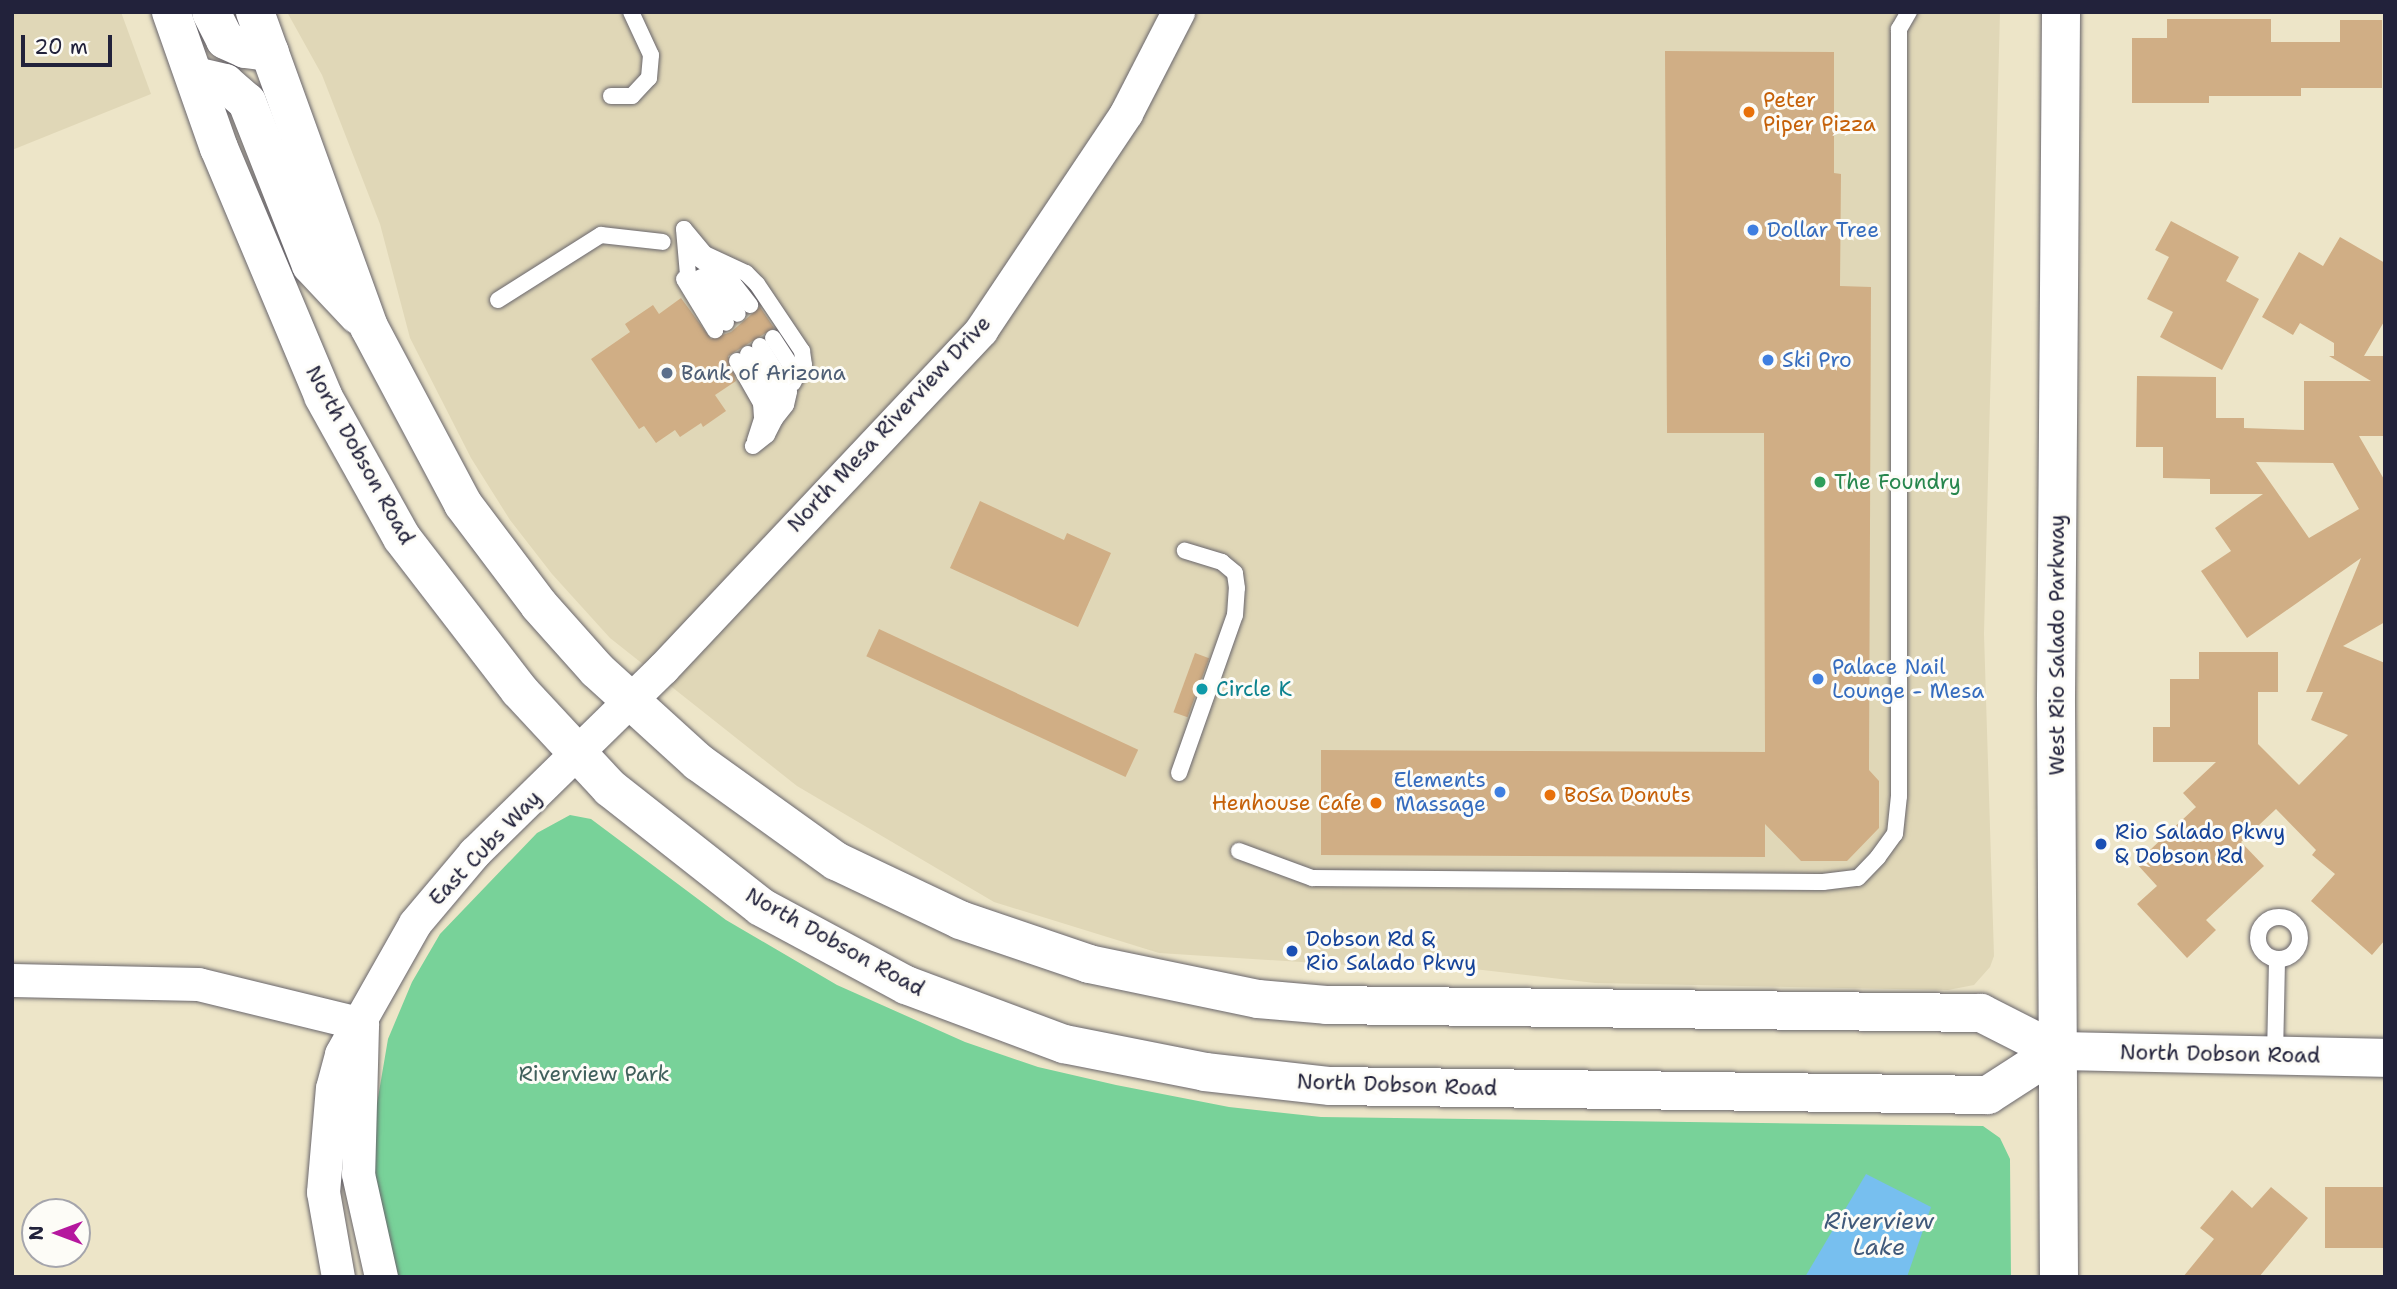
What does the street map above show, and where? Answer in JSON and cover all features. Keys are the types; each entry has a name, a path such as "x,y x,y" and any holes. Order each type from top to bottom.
{"main road":[{"name":"North Dobson Road","path":"171,12 219,148 323,396 402,538 519,690 578,753 648,821 761,907 906,985 1077,1047 1205,1072 1330,1086 1988,1095 2056,1051"},
{"path":"211,12 225,40 245,49 270,52"},
{"name":"North Dobson Road","path":"255,12 369,327 463,504 539,605 629,701 698,762 836,860 960,920 1101,967 1210,992 1326,1005 1981,1013 2056,1051 2385,1058"},
{"name":"West Rio Salado Parkway","path":"2059,1277 2056,1051 2061,12"},
{"path":"195,76 225,83 247,102 311,265 369,327"}],"street":[{"name":"North Mesa Riverview Drive","path":"578,753 981,330 1126,113 1178,12"},
{"name":"East Cubs Way","path":"338,1277 323,1192 326,1123 341,1054 362,1024 415,923 443,887 578,753"},
{"path":"12,980 198,984 362,1024"},
{"name":"East Cubs Way","path":"362,1024 358,1174 381,1277"}],"lane":[{"path":"611,96 632,96 649,78 651,55 631,12"},
{"path":"1239,851 1312,878 1823,882 1858,878 1878,857 1895,834 1899,796 1899,29 1909,12"},
{"path":"684,229 699,259 733,283 732,318 692,281 684,262 684,229"},
{"path":"684,229 705,254 746,272 802,351 804,365 789,392 786,405 775,419 768,435 753,446 762,419 754,350"},
{"path":"498,300 601,234 663,242"},
{"path":"754,350 797,375"},
{"path":"754,350 789,392"},
{"path":"754,350 775,398 775,419"},
{"path":"1179,773 1235,615 1237,588 1235,573 1222,562 1185,551"},
{"path":"2275,1056 2277,959"}],"shaded area":[{"path":"12,12 121,12 151,94 12,150"},
{"path":"287,12 2000,12 1984,634 1994,956 1990,967 1974,985 1948,990 1595,983 1439,965 1348,965 1159,953 994,902 797,786 610,638 552,574 510,520 471,458 410,338 380,224 322,75"}],"green space":[{"name":"Riverview Park","path":"570,815 591,819 726,920 837,985 965,1042 1038,1067 1116,1085 1229,1107 1321,1117 1983,1126 2000,1138 2010,1159 2011,1277 398,1277 373,1172 373,1127 388,1039 412,982 440,934 537,833"}],"water":[{"name":"Riverview Lake","path":"1866,1174 1931,1207 1907,1277 1805,1277"}],"building":[{"path":"2167,19 2271,19 2271,42 2340,42 2340,20 2382,20 2382,88 2301,88 2301,96 2209,96 2209,103 2132,103 2132,38 2167,38"},
{"path":"1665,51 1834,52 1834,173 1841,174 1840,286 1871,287 1869,770 1879,781 1879,828 1847,861 1801,861 1765,824 1765,857 1321,855 1321,750 1765,752 1764,433 1667,433"},
{"path":"2171,221 2239,257 2226,281 2259,299 2222,370 2160,337 2173,312 2147,299 2169,257 2155,250"},
{"path":"2340,237 2385,263 2385,320 2364,356 2385,356 2385,436 2359,436 2385,481 2385,622 2343,646 2385,663 2385,940 2372,955 2311,901 2335,874 2312,855 2316,850 2276,809 2241,842 2264,866 2206,920 2216,930 2187,958 2137,904 2157,886 2136,863 2196,807 2183,793 2216,762 2153,762 2153,727 2170,727 2170,679 2199,679 2199,652 2278,652 2278,692 2258,692 2258,744 2299,785 2348,735 2311,720 2323,692 2306,692 2361,558 2247,638 2201,571 2231,551 2215,528 2263,494 2210,494 2210,479 2163,478 2163,447 2136,447 2137,376 2216,377 2216,418 2244,418 2244,428 2304,430 2304,381 2371,381 2329,356 2334,356 2334,343 2300,323 2293,335 2262,317 2299,252 2323,266","holes":["2256,462 2333,463 2359,509 2309,538"]},
{"name":"Bank of Arizona","path":"681,298 711,339 731,332 760,307 774,328 728,356 736,381 715,395 726,411 703,427 701,423 680,437 675,430 656,443 644,426 639,429 591,359 630,332 625,324 653,305 659,314"},
{"path":"980,501 1064,540 1067,533 1111,553 1078,627 950,568"},
{"path":"879,629 1138,750 1126,777 866,656"},
{"path":"1195,653 1209,658 1188,717 1173,712"},
{"path":"2271,1187 2308,1218 2259,1277 2183,1277 2214,1239 2200,1228 2232,1190 2252,1208"},
{"path":"2325,1187 2383,1187 2383,1248 2325,1248"}],"place":[{"name":"Peter Piper Pizza","path":"1749,112"},
{"name":"Dollar Tree","path":"1753,230"},
{"name":"Ski Pro","path":"1768,360"},
{"name":"Bank of Arizona","path":"667,373"},
{"name":"The Foundry","path":"1820,482"},
{"name":"Palace Nail Lounge - Mesa","path":"1818,679"},
{"name":"Circle K","path":"1202,689"},
{"name":"Elements Massage","path":"1500,792"},
{"name":"BoSa Donuts","path":"1550,795"},
{"name":"Henhouse Cafe","path":"1376,803"},
{"name":"Rio Salado Pkwy & Dobson Rd","path":"2101,844"},
{"name":"Dobson Rd & Rio Salado Pkwy","path":"1292,951"}]}
